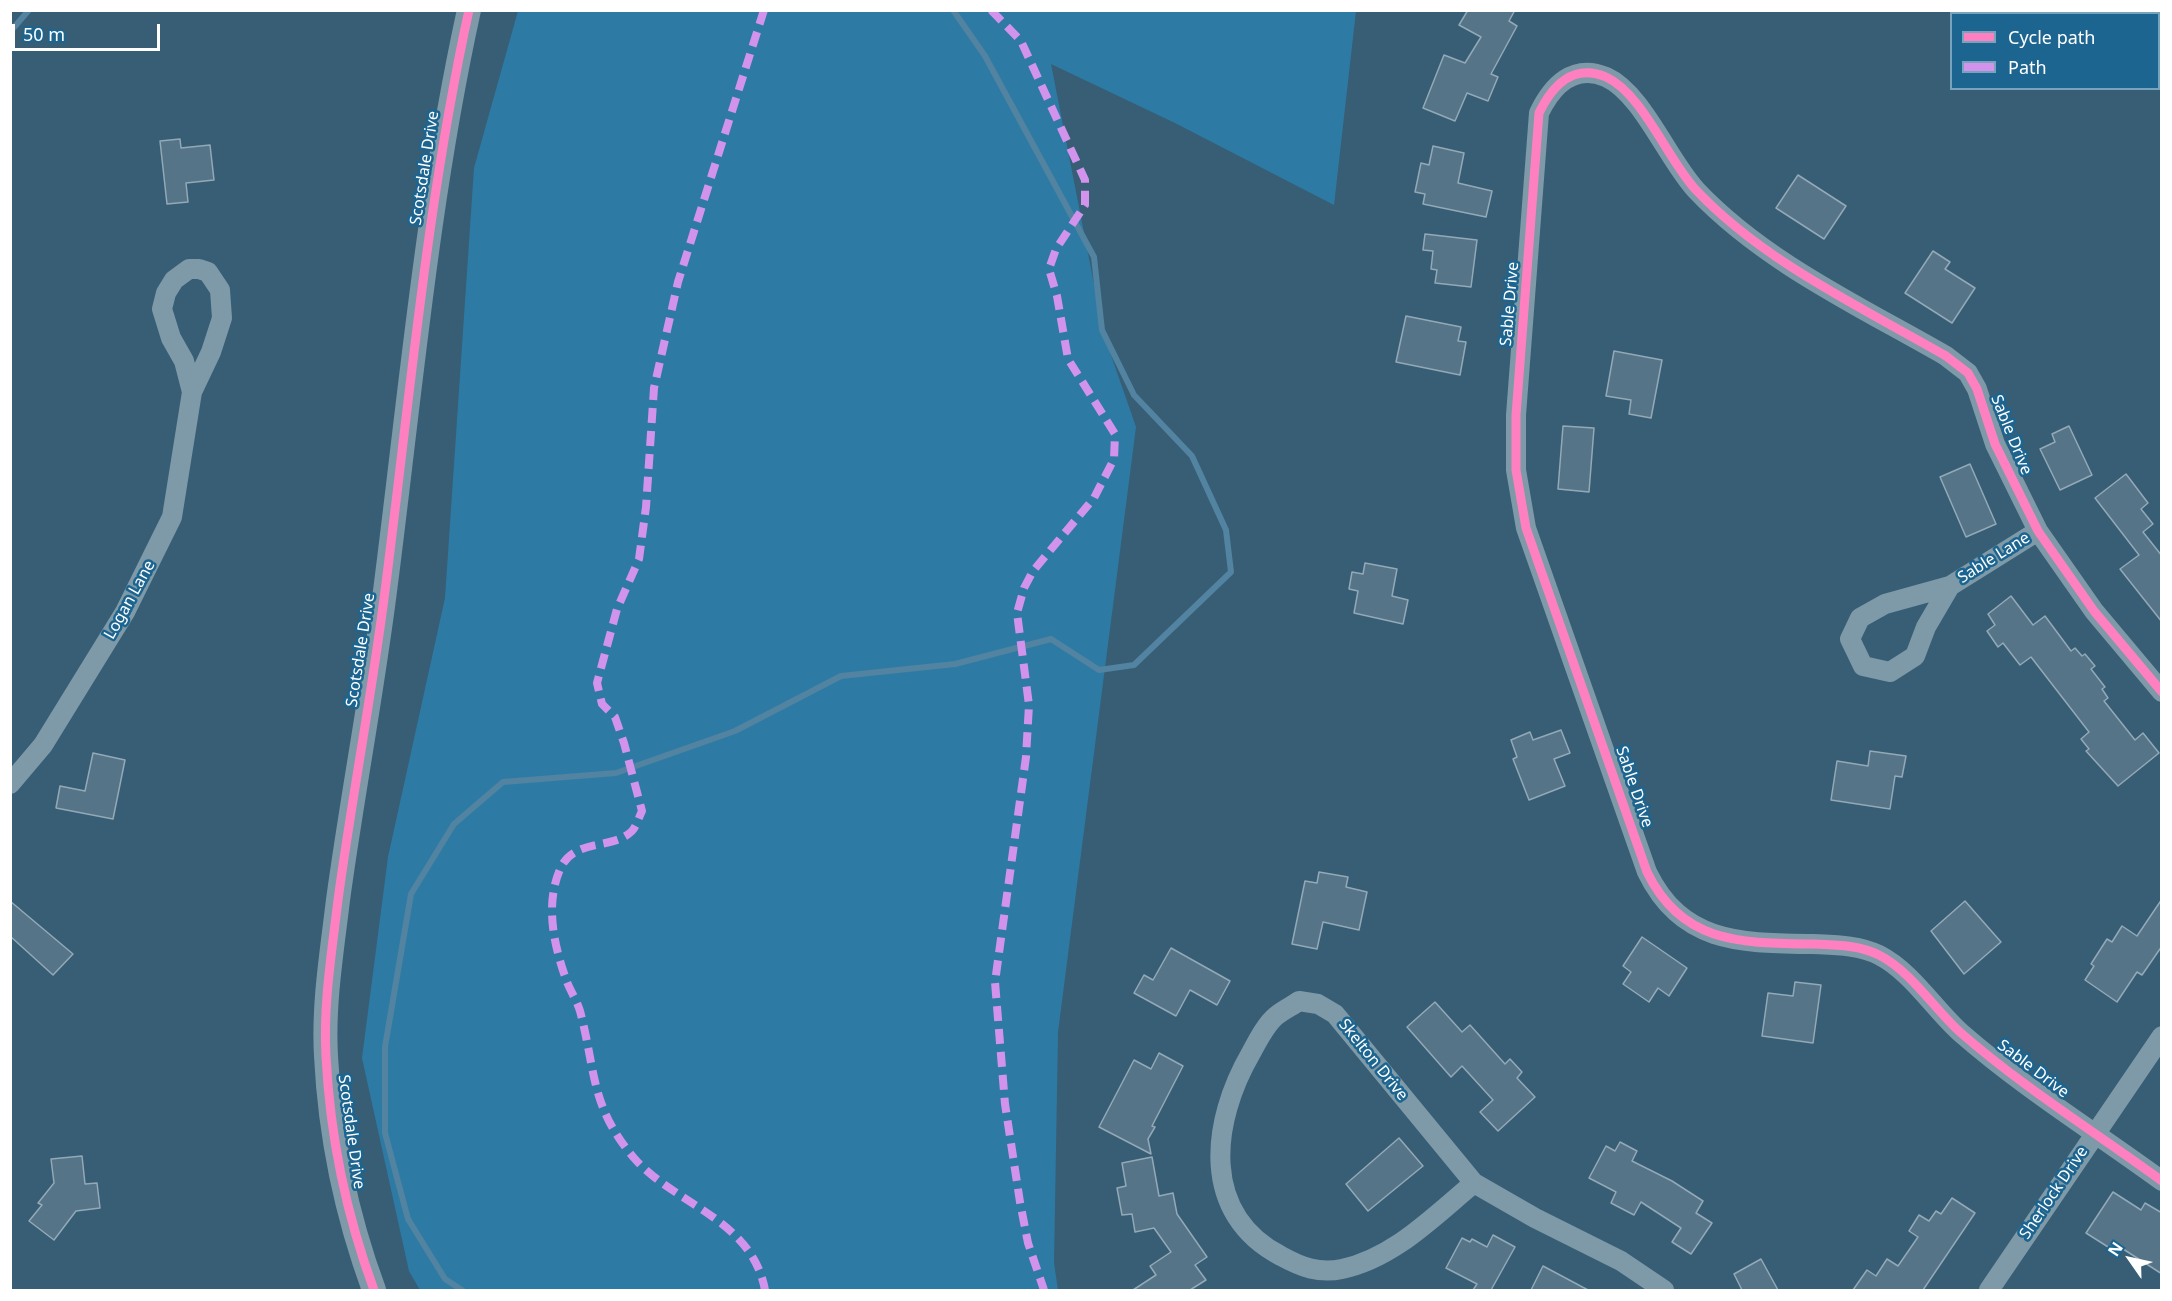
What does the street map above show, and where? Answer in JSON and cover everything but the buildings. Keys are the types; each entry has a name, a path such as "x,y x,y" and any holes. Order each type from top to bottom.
{"street":[{"name":"Scotsdale Drive","path":"374,1290 347,1209 337,1165 326,1053 326,1009 344,860 382,610 436,192 469,10"},
{"name":"Sable Drive","path":"2162,692 2094,611 2038,531 1995,444 1977,389 1968,373 1946,356 1773,254 1734,225 1695,189 1635,99 1622,86 1593,73 1576,75 1559,81 1547,96 1539,113 1518,382 1516,470 1526,528 1647,872 1657,892 1688,923 1729,939 1839,945 1879,955 1896,966 1962,1033 2015,1078 2162,1181"},
{"name":"Logan Lane","path":"10,784 44,745 125,612 157,551 174,506 192,392 211,352 222,318 220,290 208,272 199,269 189,269 174,280 166,293 162,309 171,338 184,362 192,392"},
{"name":"Sable Lane","path":"1950,586 1926,627 1915,656 1890,672 1863,666 1850,639 1860,618 1885,604 1950,586 2038,531"},
{"name":"Skelton Drive","path":"1474,1183 1404,1240 1365,1262 1340,1270 1312,1270 1265,1248 1247,1230 1231,1207 1222,1182 1218,1154 1223,1125 1241,1070 1275,1017 1299,1001 1318,1004 1335,1014 1474,1183 1535,1218 1621,1261 1664,1290"},
{"name":"Sherlock Drive","path":"1989,1290 2162,1036"}],"shaded area":[{"path":"518,11 1356,11 1334,205 1175,123 1051,64 1104,335 1136,427 1058,1032 1054,1263 1058,1290 420,1290 409,1271 362,1058 388,857 445,598 474,168"}],"waterway":[{"path":"10,32 29,10"},
{"path":"462,1290 445,1279 408,1219 385,1133 385,1047 411,894 454,824 503,782 616,773 735,731 841,676 955,664 1051,639 1099,670 1134,665 1231,572 1226,530 1192,456 1134,395 1102,330 1094,257 985,56 953,10"}],"marked path":[{"path":"764,10 678,282 654,388 646,507 639,559 617,609 597,683 602,704 615,717 642,811 632,831 624,837 585,848 568,858 561,867 556,881 552,910 558,954 580,1011 596,1088 609,1122 634,1158 651,1174 729,1229 745,1246 757,1266 765,1290"},
{"path":"991,10 1021,41 1085,180 1085,205 1056,249 1049,269 1057,296 1068,359 1115,434 1114,459 1094,498 1033,571 1024,588 1017,613 1029,705 1026,757 995,982 1005,1104 1020,1202 1028,1243 1044,1290"}],"cycle path":[{"path":"374,1290 355,1233 341,1175 331,1116 325,1036 327,997 344,861 380,630 431,227 454,82 469,10"},
{"path":"2162,692 2094,611 2038,531 1995,444 1977,389 1968,373 1946,356 1815,282 1723,216 1696,190 1643,112 1619,85 1606,77 1594,73 1583,73 1574,75 1557,86 1539,113 1516,415 1516,470 1526,528 1647,872 1661,896 1678,913 1696,926 1716,935 1738,940 1847,946 1863,949 1891,962 1961,1033 1985,1053 2162,1181"}]}
